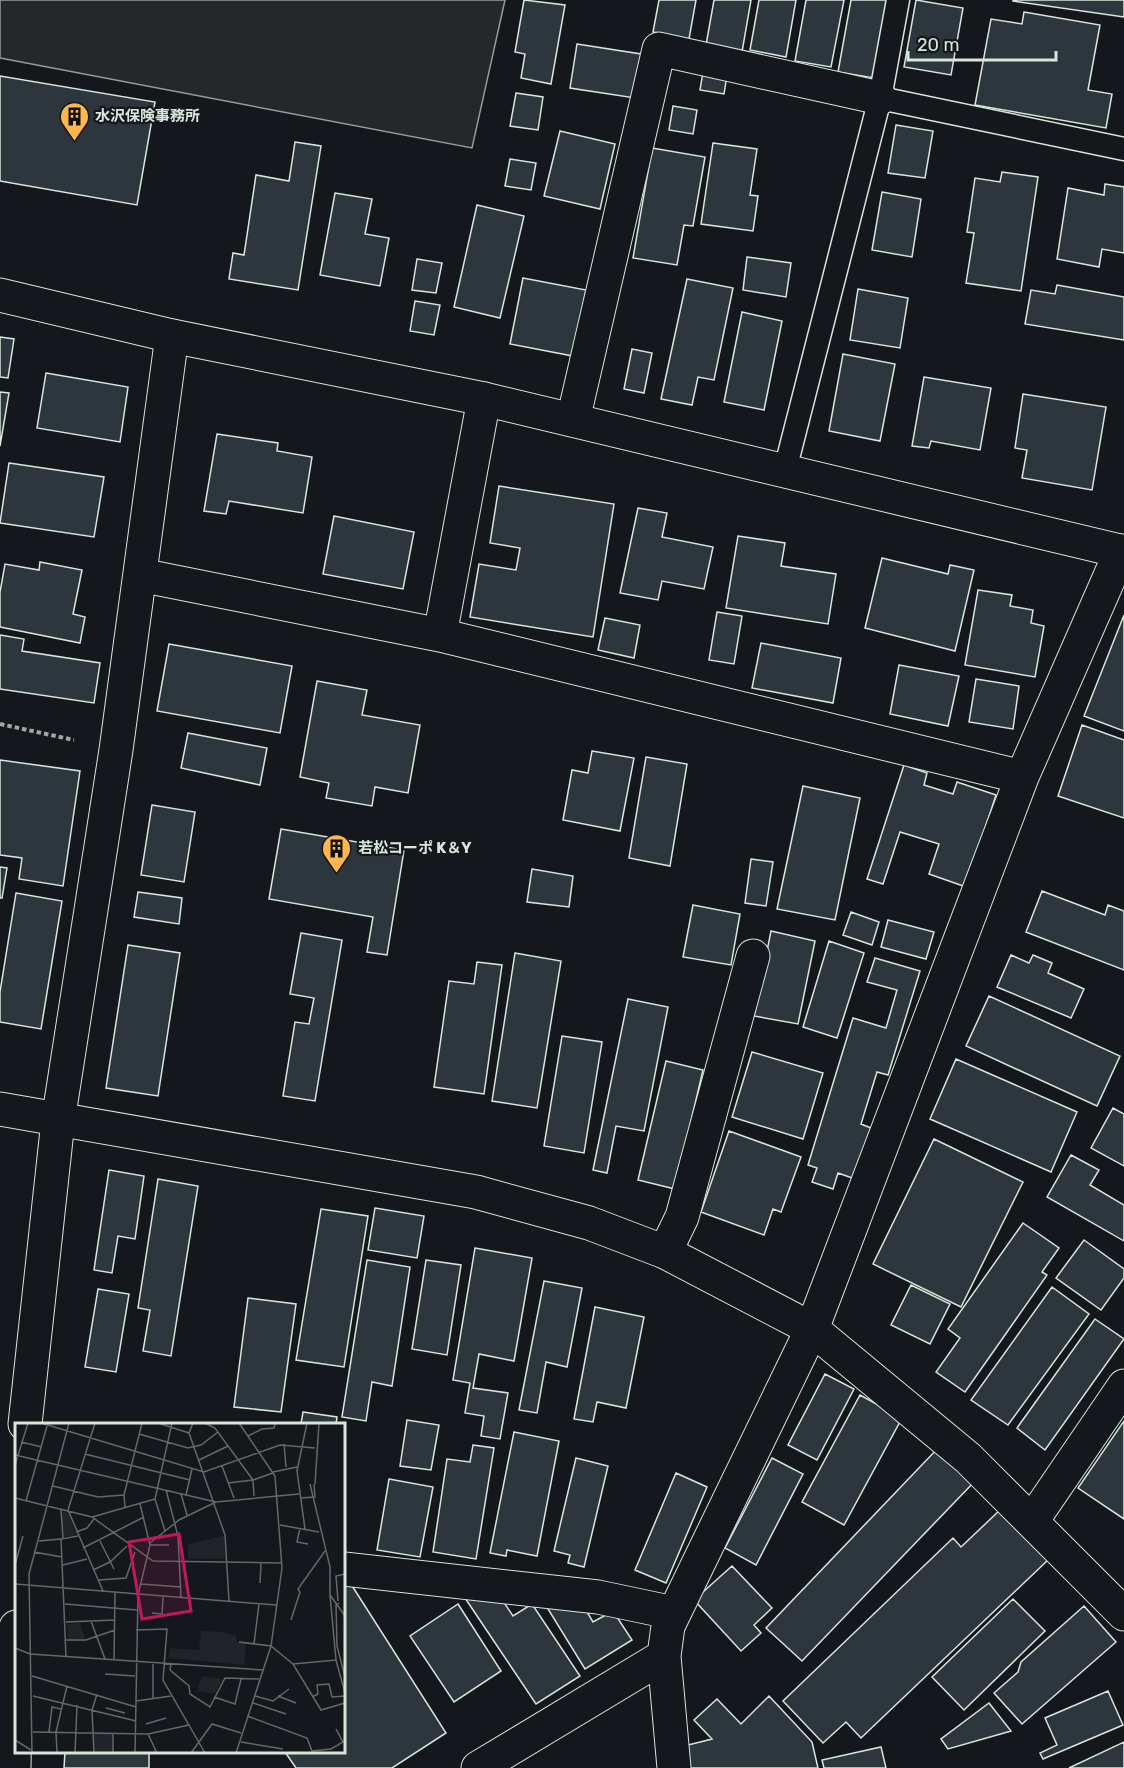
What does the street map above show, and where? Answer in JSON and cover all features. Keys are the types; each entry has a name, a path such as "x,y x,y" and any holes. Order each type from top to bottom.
{"street":[{"path":"573,420 659,49 880,98"},
{"path":"0,295 172,336 484,399 1123,546 1022,777 812,1329 668,1626 664,1656 674,1768"},
{"path":"26,1423 58,1121 116,750 172,336"},
{"path":"441,635 484,399"},
{"path":"140,575 441,635 1022,777"},
{"path":"665,1252 682,1217 753,956"},
{"path":"0,1109 58,1121 476,1192 588,1224 665,1252 812,1329 968,1458 1124,1614"},
{"path":"1032,1521 1124,1386"},
{"path":"345,1569 598,1597 674,1613"},
{"path":"478,1768 664,1656"},
{"path":"14,1768 15,1698"}],"lane":[{"path":"785,470 880,98 898,0"},
{"path":"880,98 1124,148"}],"path":[{"path":"0,724 116,750"}],"shaded area":[{"path":"0,0 505,0 472,148 0,58"}],"building":[{"path":"524,0 565,5 551,84 521,78 525,54 515,52"},
{"path":"659,0 696,0 689,39 653,32"},
{"path":"714,0 751,0 742,52 706,45"},
{"path":"759,0 796,0 786,57 750,50"},
{"path":"806,0 844,0 831,67 795,61"},
{"path":"851,0 888,0 874,78 838,72"},
{"path":"916,0 963,8 951,75 904,67"},
{"path":"1013,0 1124,0 1124,17 1013,1"},
{"path":"1024,12 1100,25 1088,90 1112,94 1106,128 975,105 991,19 1022,24"},
{"path":"577,44 641,54 635,98 570,88"},
{"path":"704,66 728,69 724,94 700,90"},
{"name":"水沢保険事務所","path":"0,76 155,102 137,205 0,181"},
{"path":"516,93 543,97 538,130 510,126"},
{"path":"673,106 697,110 693,134 669,130"},
{"path":"896,125 933,131 925,178 888,173"},
{"path":"560,131 615,144 600,209 544,196"},
{"path":"295,142 321,146 298,290 229,279 233,253 244,255 256,175 289,181"},
{"path":"713,143 757,149 750,195 758,196 753,231 701,224"},
{"path":"652,148 705,157 693,226 684,225 677,265 633,258"},
{"path":"510,159 536,163 531,190 505,186"},
{"path":"1002,172 1038,177 1021,291 966,283 974,233 967,232 975,178 1000,182"},
{"path":"1105,184 1124,187 1124,253 1102,249 1099,267 1057,259 1068,188 1104,195"},
{"path":"882,192 921,199 912,257 872,250"},
{"path":"335,193 372,199 365,234 389,238 380,286 320,275"},
{"path":"477,205 524,216 500,318 454,307"},
{"path":"747,257 791,263 786,297 743,290"},
{"path":"417,259 442,263 436,293 412,290"},
{"path":"523,278 586,290 573,356 510,344"},
{"path":"687,279 733,288 714,380 698,377 692,405 661,399"},
{"path":"1057,285 1124,297 1124,340 1025,324 1031,290 1055,294"},
{"path":"858,289 908,298 900,348 850,340"},
{"path":"415,301 440,305 434,335 410,331"},
{"path":"742,312 782,321 764,410 724,402"},
{"path":"0,337 14,339 8,378 0,377"},
{"path":"632,349 652,353 644,393 624,389"},
{"path":"843,354 895,364 880,441 829,431"},
{"path":"46,373 128,387 120,442 37,428"},
{"path":"924,377 991,388 980,450 931,441 929,448 912,446"},
{"path":"0,392 9,393 0,446"},
{"path":"1023,394 1106,407 1092,490 1022,478 1027,450 1015,448"},
{"path":"217,434 278,443 277,451 312,457 303,513 229,501 226,514 204,511"},
{"path":"9,463 104,477 94,537 0,523"},
{"path":"499,486 614,504 593,637 470,617 479,564 516,570 520,548 490,543"},
{"path":"638,508 667,513 662,537 713,547 704,589 662,581 658,600 620,593"},
{"path":"334,516 414,532 403,589 323,574"},
{"path":"738,536 785,543 781,566 836,574 828,624 726,608"},
{"path":"882,558 948,574 950,565 974,570 955,651 865,628"},
{"path":"40,562 82,570 73,614 85,617 80,643 0,627 0,592 5,564 39,570"},
{"path":"978,590 1012,595 1010,606 1033,610 1031,623 1044,626 1035,677 965,665"},
{"path":"717,612 742,616 734,664 709,660"},
{"path":"1124,615 1124,731 1084,716"},
{"path":"605,618 640,625 634,658 598,650"},
{"path":"0,635 24,639 22,651 100,663 94,703 0,689"},
{"path":"761,643 841,658 833,703 752,688"},
{"path":"169,644 292,666 280,733 157,711"},
{"path":"899,665 959,676 948,726 890,714"},
{"path":"976,679 1019,686 1013,729 969,722"},
{"path":"317,681 367,690 362,715 420,725 408,793 375,787 372,806 326,798 329,783 300,777"},
{"path":"1082,725 1124,740 1124,818 1058,796"},
{"path":"188,733 267,748 260,785 181,768"},
{"path":"592,751 634,758 620,831 563,820 572,770 588,773"},
{"path":"646,757 687,764 670,866 629,858"},
{"path":"0,760 80,771 63,886 19,879 22,858 0,855"},
{"path":"904,765 927,773 924,785 953,794 957,782 996,795 966,887 929,874 939,844 900,832 883,884 867,879"},
{"path":"803,786 860,798 835,920 777,909"},
{"path":"152,805 195,812 184,882 141,875"},
{"name":"若松コーポ K＆Y","path":"281,829 404,850 387,955 367,952 373,917 269,899"},
{"path":"751,859 773,862 766,906 745,903"},
{"path":"0,867 7,868 2,898 0,898"},
{"path":"532,869 573,876 569,907 527,902"},
{"path":"1042,891 1105,915 1108,905 1124,911 1124,970 1026,932"},
{"path":"138,892 182,898 179,924 134,917"},
{"path":"16,893 62,901 41,1029 0,1022 0,992"},
{"path":"693,905 740,914 731,965 683,957"},
{"path":"851,912 879,922 872,945 843,935"},
{"path":"888,920 934,932 926,959 881,947"},
{"path":"771,931 815,941 798,1024 754,1016"},
{"path":"301,933 342,940 315,1101 283,1096 295,1022 309,1024 314,998 290,994"},
{"path":"829,941 864,953 837,1038 803,1027"},
{"path":"128,945 180,953 158,1096 106,1088"},
{"path":"515,953 561,961 537,1108 492,1101"},
{"path":"1011,955 1029,963 1033,955 1052,963 1048,973 1084,989 1071,1018 997,987"},
{"path":"875,958 920,971 888,1075 877,1072 861,1124 871,1128 855,1179 838,1173 833,1189 812,1182 817,1168 808,1165 853,1018 886,1028 897,990 867,982"},
{"path":"477,962 502,965 484,1094 434,1087 449,981 474,984"},
{"path":"989,996 1120,1056 1097,1106 966,1046"},
{"path":"628,999 668,1007 644,1131 616,1126 607,1173 593,1170"},
{"path":"562,1036 602,1042 584,1153 544,1146"},
{"path":"752,1052 823,1073 803,1139 732,1117"},
{"path":"956,1059 1077,1112 1051,1172 930,1119"},
{"path":"666,1061 703,1070 675,1189 638,1180"},
{"path":"1113,1108 1124,1114 1124,1166 1091,1148"},
{"path":"729,1131 801,1157 781,1212 773,1209 764,1235 701,1212"},
{"path":"934,1139 1023,1182 961,1307 873,1264"},
{"path":"1071,1155 1099,1170 1090,1185 1124,1205 1124,1241 1047,1197"},
{"path":"109,1170 144,1176 135,1239 118,1236 112,1273 94,1270"},
{"path":"158,1179 198,1186 171,1356 143,1351 150,1310 138,1308"},
{"path":"375,1208 424,1216 417,1258 368,1250"},
{"path":"321,1209 368,1216 344,1367 296,1360"},
{"path":"1023,1223 1059,1248 1042,1272 1047,1275 965,1392 936,1372 960,1338 948,1329"},
{"path":"1084,1240 1124,1269 1124,1278 1101,1310 1056,1278"},
{"path":"475,1248 532,1258 514,1361 479,1354 473,1388 508,1393 500,1439 481,1436 484,1416 465,1413 470,1383 453,1380"},
{"path":"367,1260 410,1267 392,1386 372,1382 366,1421 342,1417"},
{"path":"426,1260 461,1265 447,1355 412,1349"},
{"path":"544,1281 582,1288 567,1367 546,1362 537,1413 519,1410"},
{"path":"911,1285 950,1304 930,1344 891,1325"},
{"path":"1052,1287 1089,1314 1008,1425 971,1400"},
{"path":"98,1289 129,1294 116,1372 85,1367"},
{"path":"248,1298 296,1304 281,1412 234,1407"},
{"path":"595,1307 644,1317 626,1408 597,1402 593,1422 574,1419"},
{"path":"1095,1319 1124,1339 1045,1450 1017,1428"},
{"path":"825,1374 854,1389 817,1460 788,1445"},
{"path":"860,1395 902,1418 844,1525 802,1502"},
{"path":"303,1412 337,1417 336,1423 301,1423"},
{"path":"407,1420 439,1425 431,1470 400,1466"},
{"path":"1124,1421 1124,1519 1078,1488"},
{"path":"514,1432 559,1441 537,1556 507,1550 506,1556 490,1553"},
{"path":"473,1445 494,1448 476,1559 433,1552 447,1459 470,1462"},
{"path":"939,1447 975,1481 802,1661 766,1628"},
{"path":"576,1458 608,1466 584,1567 568,1563 570,1555 554,1551"},
{"path":"772,1458 803,1474 756,1565 725,1548"},
{"path":"676,1473 707,1487 666,1583 635,1570"},
{"path":"389,1479 433,1487 420,1557 377,1550"},
{"path":"1001,1509 1049,1559 861,1738 846,1722 823,1743 783,1701 953,1538 961,1547"},
{"path":"732,1566 772,1608 754,1625 761,1633 741,1651 694,1600"},
{"path":"349,1581 446,1733 392,1768 296,1768 286,1753 345,1753 345,1584"},
{"path":"459,1589 497,1592 513,1616 532,1604 580,1676 536,1704"},
{"path":"566,1598 580,1600 593,1622 613,1611 632,1640 585,1669 548,1609"},
{"path":"1013,1599 1045,1631 964,1710 932,1677"},
{"path":"458,1604 501,1671 454,1702 410,1636"},
{"path":"1084,1606 1116,1642 1022,1724 994,1693 1018,1672 1021,1662"},
{"path":"1108,1691 1123,1725 1043,1759 1040,1753 1057,1745 1045,1718"},
{"path":"769,1696 812,1742 818,1768 685,1768 680,1747 712,1739 694,1720 717,1699 741,1724"},
{"path":"989,1703 1011,1731 948,1749 941,1739"},
{"path":"1124,1742 1124,1768 1069,1768"},
{"path":"881,1747 886,1768 824,1768 822,1760"},
{"path":"65,1753 149,1753 149,1768 64,1768"}],"place":[{"name":"水沢保険事務所","path":"74,142"},
{"name":"若松コーポ K＆Y","path":"337,874"}]}
